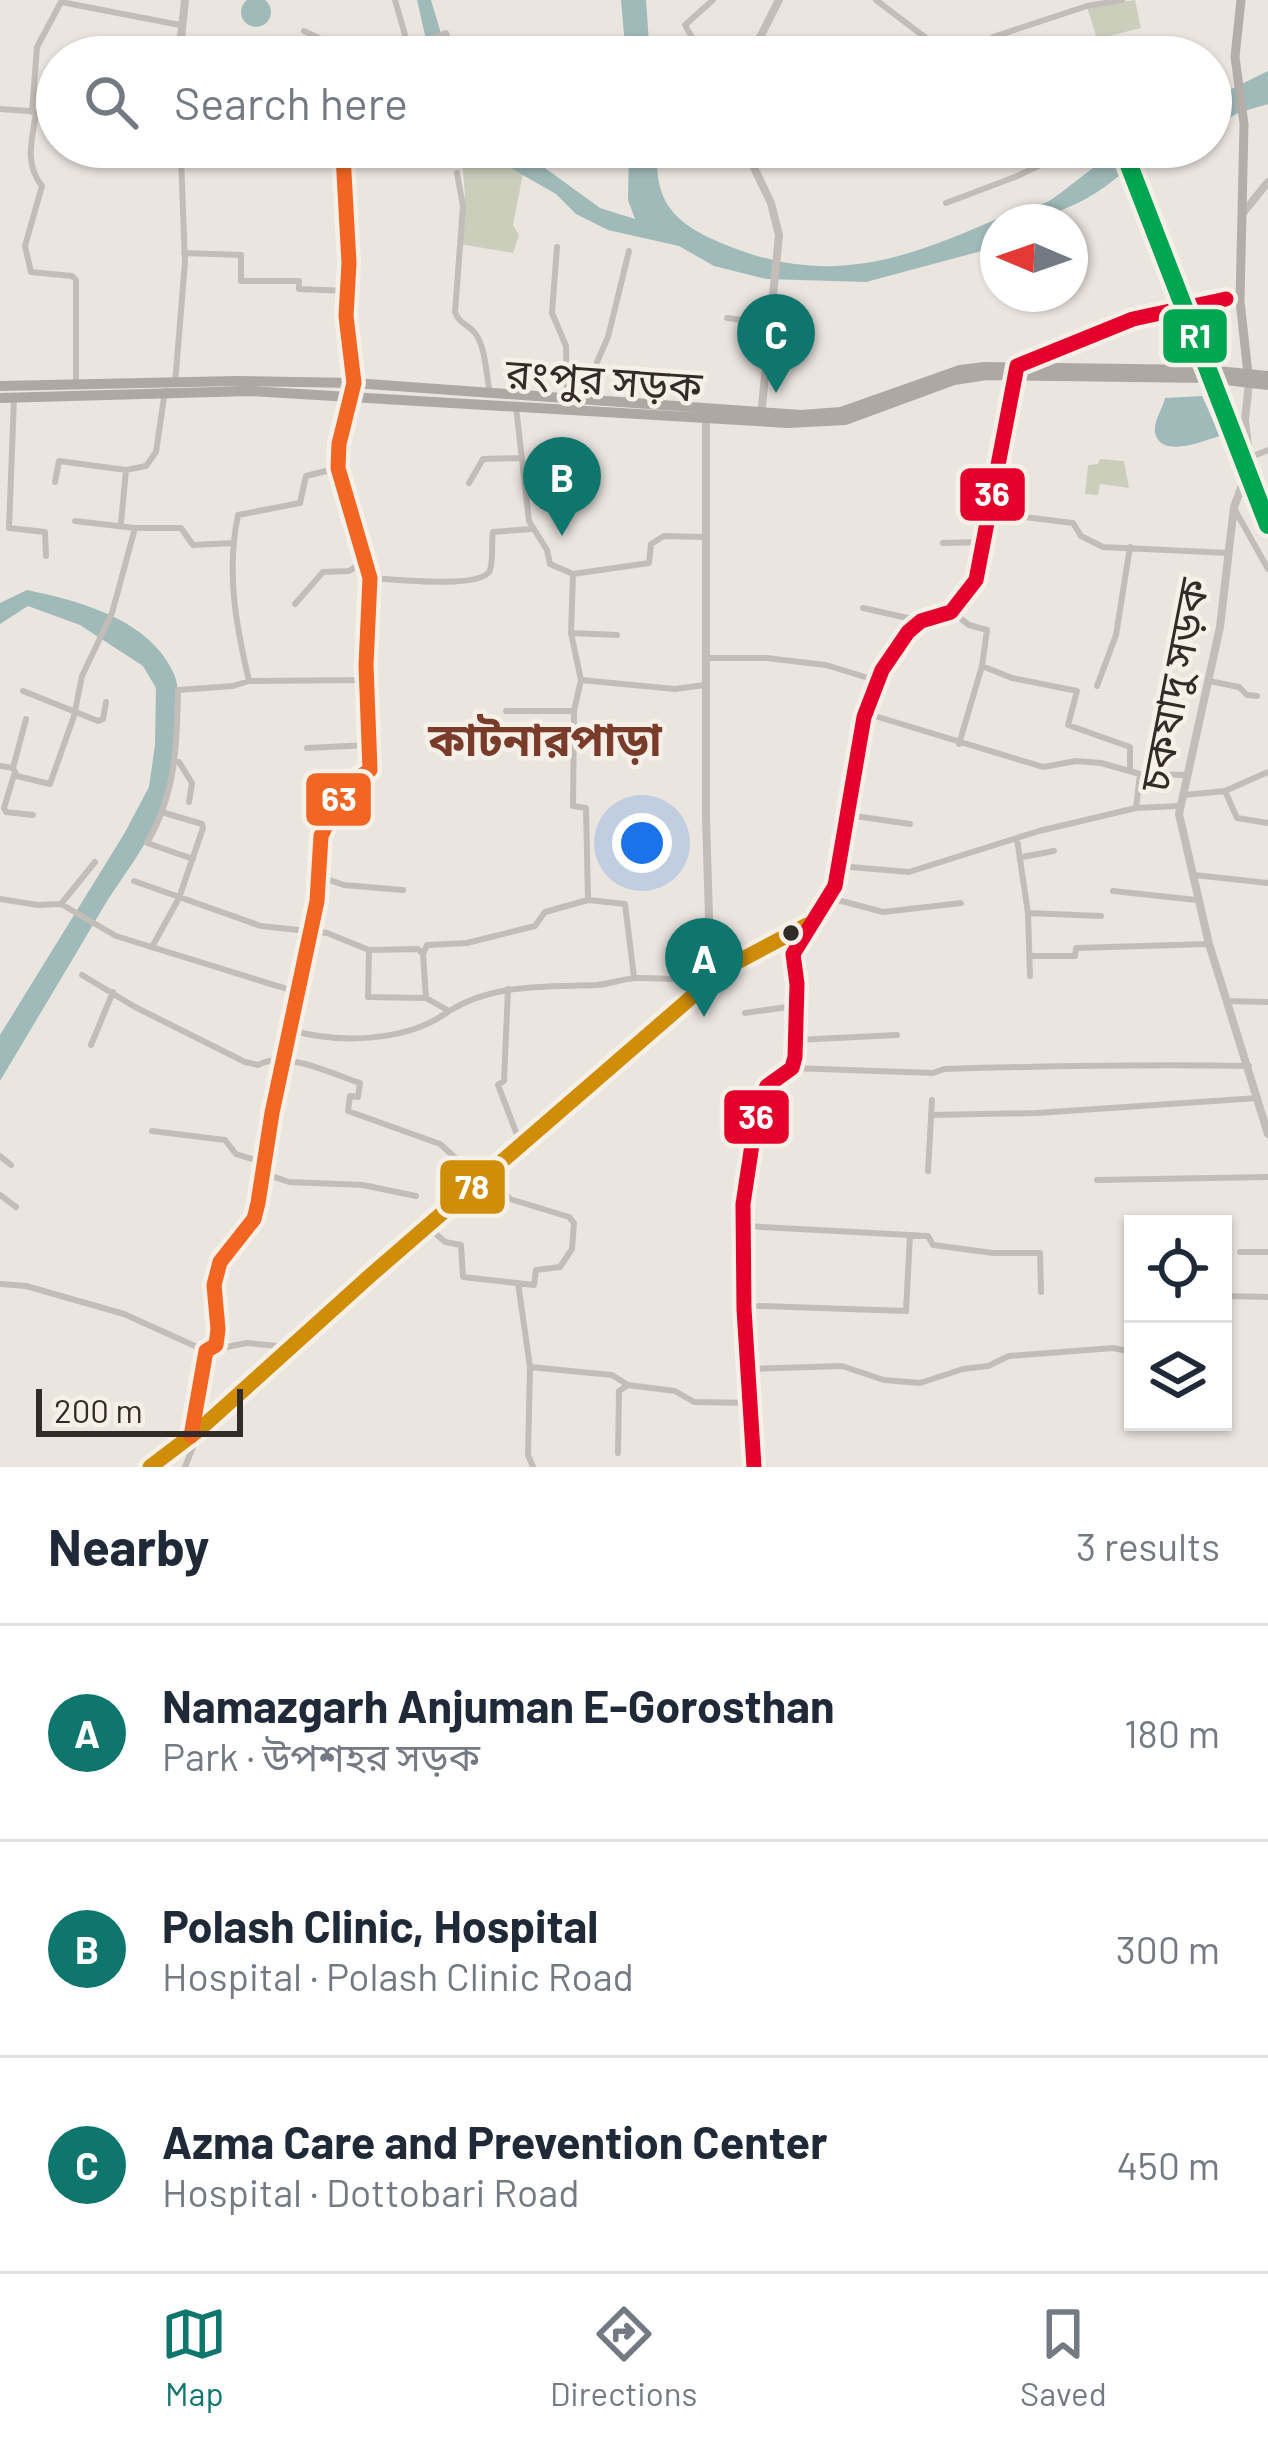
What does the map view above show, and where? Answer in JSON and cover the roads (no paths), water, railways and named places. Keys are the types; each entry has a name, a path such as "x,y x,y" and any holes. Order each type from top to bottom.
{"highway":[{"name":"রংপুর সড়ক","path":"0,386 354,388 516,407 844,420 955,380 1017,370 1268,376"},
{"name":"রংপুর সড়ক","path":"1249,379 1268,386"},
{"name":"রংপুর সড়ক","path":"7,398 172,388"},
{"path":"354,388 490,393 706,416"}],"main road":[{"path":"1246,0 1235,57 1244,124 1240,278 1249,379"},
{"path":"793,954 807,925 830,898 865,713 878,681 908,632 921,621 952,612 976,580 1017,370"},
{"path":"150,1467 715,977 807,925"},
{"path":"754,1467 741,1226 758,1105 767,1086 792,1068 796,1040 793,954 789,941 780,939"}],"street":[{"path":"180,36 185,0"},
{"path":"395,0 405,36"},
{"path":"691,36 685,25 713,0"},
{"path":"760,36 778,0"},
{"path":"876,0 923,36"},
{"path":"996,36 1087,6 1122,0"},
{"path":"44,36 61,1 180,25"},
{"path":"304,31 315,36"},
{"path":"36,80 29,151 32,173 42,186 25,246 32,272 76,280 76,385"},
{"path":"0,109 34,113"},
{"path":"55,482 59,461 126,470 152,461 172,388 184,253 181,168"},
{"path":"185,1467 195,1432 206,1351 215,1345 218,1329 212,1298 220,1262 254,1219 299,993 321,836 333,805 353,778 370,770 370,578 338,468 346,408 354,388 346,316 346,168"},
{"path":"755,168 779,235 761,419"},
{"path":"946,202 1034,168"},
{"path":"457,173 463,206 454,312 480,345 490,393"},
{"path":"1242,214 1268,182"},
{"path":"1257,196 1268,199"},
{"path":"557,247 552,313 566,346 567,400"},
{"path":"594,402 597,362 608,338 629,251"},
{"path":"184,253 241,255 241,281 299,281 299,290 348,291"},
{"path":"1226,299 1240,278"},
{"path":"1017,370 1133,319 1226,299 1241,308"},
{"path":"727,318 769,324"},
{"name":"চকযাদু সড়ক","path":"1249,379 1245,420 1251,457 1234,507 1209,681 1191,776 1179,806 1197,900 1268,1133"},
{"path":"7,398 9,528 45,532 46,556"},
{"path":"516,407 531,529 547,550 550,564 573,574 649,563 651,544 664,536 704,537"},
{"path":"291,1030 331,1039 359,1039 430,1025 448,1011 508,989 602,985 634,978 692,981 715,977 710,951 705,686 706,416"},
{"path":"1251,457 1268,450"},
{"path":"469,483 483,458 521,458"},
{"path":"249,680 234,616 232,543 238,515 300,503 306,476 338,468"},
{"path":"121,524 126,470"},
{"path":"1234,507 1268,569"},
{"path":"992,513 1073,524 1081,536 1103,547 1228,553"},
{"path":"75,520 181,528 193,544 232,543"},
{"path":"0,766 50,784 82,676 112,613 135,528"},
{"path":"370,578 462,582 490,570 493,532 531,529"},
{"path":"944,543 986,542"},
{"path":"1097,686 1115,634 1130,548"},
{"path":"295,604 320,574 349,571 363,562"},
{"path":"573,574 572,633 581,680 574,711 573,806 586,808 588,900"},
{"path":"863,608 921,621"},
{"path":"952,612 969,625 987,630 982,666 959,744"},
{"path":"572,633 617,635"},
{"path":"706,658 826,665 878,681"},
{"path":"982,666 1012,678 1077,691 1068,725 1130,747 1130,771"},
{"path":"193,859 147,843 165,812 177,759 178,690 233,686 249,680 367,680"},
{"path":"581,680 675,689 705,686"},
{"path":"1209,681 1239,687 1257,697"},
{"path":"23,691 100,720 106,702"},
{"path":"506,711 574,711"},
{"path":"865,713 1043,766 1076,760 1140,775 1191,776"},
{"path":"26,719 4,808 33,815"},
{"path":"307,748 370,745"},
{"path":"177,759 192,783 189,802"},
{"path":"1185,795 1226,791 1268,772"},
{"path":"1136,808 1140,775"},
{"path":"1226,791 1237,818 1268,823"},
{"path":"839,866 909,872 1136,808 1179,806"},
{"path":"152,947 178,898 202,824 165,812"},
{"path":"844,815 910,824"},
{"path":"1017,838 1028,914 1030,976"},
{"path":"1022,857 1054,851"},
{"path":"61,904 95,862"},
{"path":"1192,875 1268,883"},
{"path":"318,876 344,885 403,890"},
{"path":"134,880 261,926 327,933 369,950 411,947 423,954"},
{"path":"1113,891 1197,900"},
{"path":"830,898 883,912 961,903"},
{"path":"0,899 61,904 152,947 299,993"},
{"path":"426,998 423,954 427,945 467,943 536,926 545,912 588,900 625,904 634,978"},
{"path":"1028,914 1101,916"},
{"path":"1030,956 1075,956 1076,948 1209,944"},
{"path":"369,950 368,997 426,998 448,1011"},
{"path":"82,975 245,1061 258,1065 270,1059 284,1060 360,1083 358,1097 350,1096 348,1111 440,1144 460,1162 492,1173 510,1199 569,1217 574,1223 572,1249 560,1268 536,1270 534,1285 463,1277 461,1246 445,1242 427,1226"},
{"path":"508,989 504,1082 497,1085 520,1145"},
{"path":"91,1045 113,992"},
{"path":"1227,1001 1268,1002"},
{"path":"746,1012 796,1006"},
{"path":"796,1040 897,1035"},
{"path":"792,1068 933,1073 1126,1063 1249,1066"},
{"path":"932,1115 1258,1098"},
{"path":"928,1171 932,1100"},
{"path":"152,1131 225,1140 236,1154 290,1182 363,1185 416,1196"},
{"path":"0,1156 10,1166"},
{"path":"1097,1180 1268,1177"},
{"path":"0,1195 16,1208"},
{"path":"741,1226 928,1236 933,1245 1040,1253 1041,1292"},
{"path":"759,1306 906,1311 910,1235"},
{"path":"1240,1252 1268,1252"},
{"path":"518,1282 527,1321 527,1455 533,1467"},
{"path":"0,1284 26,1286 124,1314 206,1351 247,1343 291,1347"},
{"path":"1232,1296 1268,1297"},
{"path":"749,1369 842,1366 884,1380 920,1383 1009,1356 1124,1350"},
{"path":"530,1367 612,1375 628,1385 675,1390 694,1402 751,1403"},
{"path":"618,1453 619,1391 628,1385"}],"water":[{"path":"248,-1 264,-1 270,6 270,18 262,26 250,26 242,18 242,6"},
{"path":"417,0 431,0 442,36 425,36"},
{"path":"621,0 646,0 649,36 624,36"},
{"path":"1268,71 1268,104 1232,116 1232,89"},
{"path":"512,168 545,168 600,208 635,219 628,200 629,168 657,168 667,204 685,223 751,254 789,263 859,264 928,247 980,226 980,251 866,282 766,279 714,266 679,246 608,230 576,214 556,194"},
{"path":"1094,168 1129,168 1074,204 1042,204"},
{"path":"1202,396 1220,436 1186,446 1161,442 1155,427 1165,398"},
{"path":"27,590 90,607 148,639 174,674 179,708 170,774 153,828 0,1081 0,1035 124,834 149,787 155,745 156,688 143,666 80,625 28,606 0,624 0,603"}],"place":[{"name":"Azma Care and Prevention Center","path":"776,393"},
{"name":"Polash Clinic, Hospital","path":"562,536"},
{"name":"Namazgarh Anjuman E-Gorosthan","path":"704,1017"}],"district":[{"name":"কাটনারপাড়া","path":"545,740"}]}
